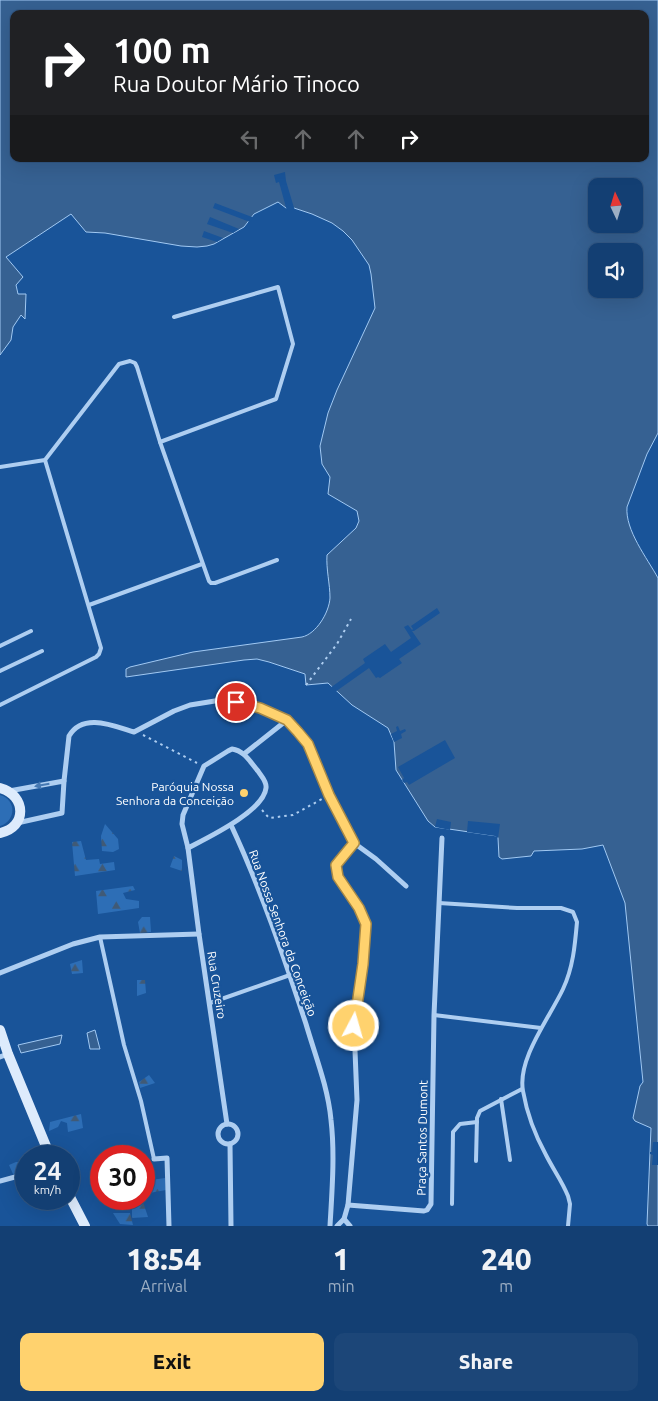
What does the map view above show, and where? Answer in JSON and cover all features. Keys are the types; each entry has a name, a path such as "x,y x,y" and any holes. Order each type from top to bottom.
{"street":[{"path":"0,833 12,829 17,824 62,813 69,736 72,730 83,724 97,722 134,732 174,711 190,705 221,700 260,708 287,720 308,744 329,795 354,843 376,859 406,886"},
{"path":"244,754 287,720"},
{"path":"188,848 231,825 258,804 266,791 266,784 244,754 236,750 228,750 204,766"},
{"name":"Rua Cruzeiro","path":"204,766 182,815 182,824 188,848 228,1124"},
{"path":"4,790 64,782"},
{"path":"4,790 15,796 19,802 20,810 17,824"},
{"name":"Rua Nossa Senhora da Conceição","path":"231,825 245,856 290,975 321,1072 331,1118 330,1226"},
{"name":"Praça Santos Dumont","path":"348,1205 424,1211 431,1204 434,1015 442,838"},
{"path":"337,1226 344,1219 348,1205 357,1100 354,1026 363,964 366,924 359,908 338,877 336,865 354,843"},
{"path":"0,972 73,944 100,937 199,934"},
{"path":"0,1030 4,1056 45,1145"},
{"name":"Rua Cruzeiro","path":"228,1124 233,1126 238,1134 236,1140 230,1144 222,1142 218,1136 221,1127 228,1124"},
{"name":"Rua Cruzeiro","path":"230,1144 231,1226"},
{"path":"155,1159 167,1158 169,1226"},
{"path":"0,1181 15,1177"},
{"path":"77,1210 85,1226"},
{"path":"344,1219 350,1226"}],"lane":[{"path":"160,442 276,399 293,344 278,287 174,317"},
{"path":"0,467 45,460 119,364 126,361 135,363 208,581 215,583 277,560"},
{"path":"0,705 96,657 101,648 45,460"},
{"path":"89,605 202,564"},
{"path":"0,646 31,630"},
{"path":"0,671 42,651"},
{"path":"439,903 517,908 562,908 573,912 577,922 572,966 564,988 541,1028 522,1073 522,1089 528,1115 536,1136 564,1186 570,1204 568,1226"},
{"path":"100,937 124,1044 141,1102 151,1145"},
{"path":"210,1004 290,975"},
{"path":"434,1015 541,1028"},
{"path":"476,1161 477,1122 480,1111 522,1089"},
{"path":"501,1099 510,1160"},
{"path":"452,1204 452,1132 460,1124 477,1122"}],"path":[{"path":"306,685 337,644 351,619"},
{"path":"134,732 149,737 204,766"},
{"path":"258,804 269,818 293,814 329,795"}],"green space":[{"path":"0,795 6,798 12,806 12,815 9,820 0,826"},
{"path":"105,824 118,839 119,849 113,852 102,851 101,836"},
{"path":"81,841 86,860 99,859 100,864 114,862 115,870 75,876 72,842"},
{"path":"174,856 182,860 182,871 170,867"},
{"path":"133,886 135,890 123,893 126,899 139,901 139,908 98,914 96,891"},
{"path":"142,917 150,917 151,932 140,933 138,922"},
{"path":"82,960 83,973 72,974 70,964"},
{"path":"137,980 145,980 146,993 137,996"},
{"path":"149,1075 155,1083 140,1088 139,1082"},
{"path":"81,1114 83,1128 68,1132 67,1123 61,1121 58,1127 49,1131 50,1122"},
{"path":"15,1162 15,1174 13,1174 9,1165"},
{"path":"165,1178 166,1190 155,1192 155,1179"},
{"path":"132,1210 146,1210 148,1217 132,1218"},
{"path":"113,1213 130,1213 133,1225 120,1224"}],"shaded area":[{"path":"0,0 658,0 658,433 647,454 627,507 627,516 633,534 658,578 658,1226 648,1226 647,1224 651,1128 635,1121 633,1118 640,1086 643,1082 625,903 603,845 582,849 534,851 531,856 502,859 499,857 497,836 435,827 428,821 396,770 394,742 388,728 352,705 328,683 306,685 305,674 257,659 126,677 126,669 130,667 193,652 302,637 312,632 321,622 330,598 327,555 356,528 359,521 357,511 328,494 330,477 322,464 320,446 328,413 337,390 375,308 369,265 352,240 332,223 294,208 286,208 278,202 254,214 244,227 214,244 197,247 105,233 86,232 71,214 6,257 23,277 16,285 18,294 26,294 25,319 21,315 13,327 11,340 0,355"},
{"path":"95,1030 100,1049 90,1049 87,1033"},
{"path":"62,1035 60,1044 21,1053 18,1045"}],"pier":[{"path":"285,172 295,211 287,211 279,182 276,183 274,175"},
{"path":"215,203 254,218 250,222 213,208"},
{"path":"210,217 239,229 233,233 207,224"},
{"path":"204,231 223,238 217,242 202,237"},
{"path":"437,608 440,613 412,631 421,644 399,659 402,663 380,678 376,678 369,668 335,692 330,688 365,663 363,659 385,644 391,652 411,638 404,627 408,625 412,630 411,626"},
{"path":"398,726 400,731 405,729 406,731 401,734 402,738 394,742 391,734 397,731 396,727"},
{"path":"445,740 455,758 409,785 407,782 404,783 402,780 404,778 398,767"},
{"path":"437,819 451,822 450,830 435,827"},
{"path":"468,821 500,824 498,838 467,832"},
{"path":"653,1142 658,1142 658,1165 652,1165 653,1155 650,1152 652,1152"}],"place":[{"name":"Paróquia Nossa Senhora da Conceição","path":"244,793"}],"route":[{"path":"236,702 260,708 287,720 298,732 308,744 329,795 354,843 338,861 336,868 338,877 359,908 366,924 363,964 354,1026"}]}
